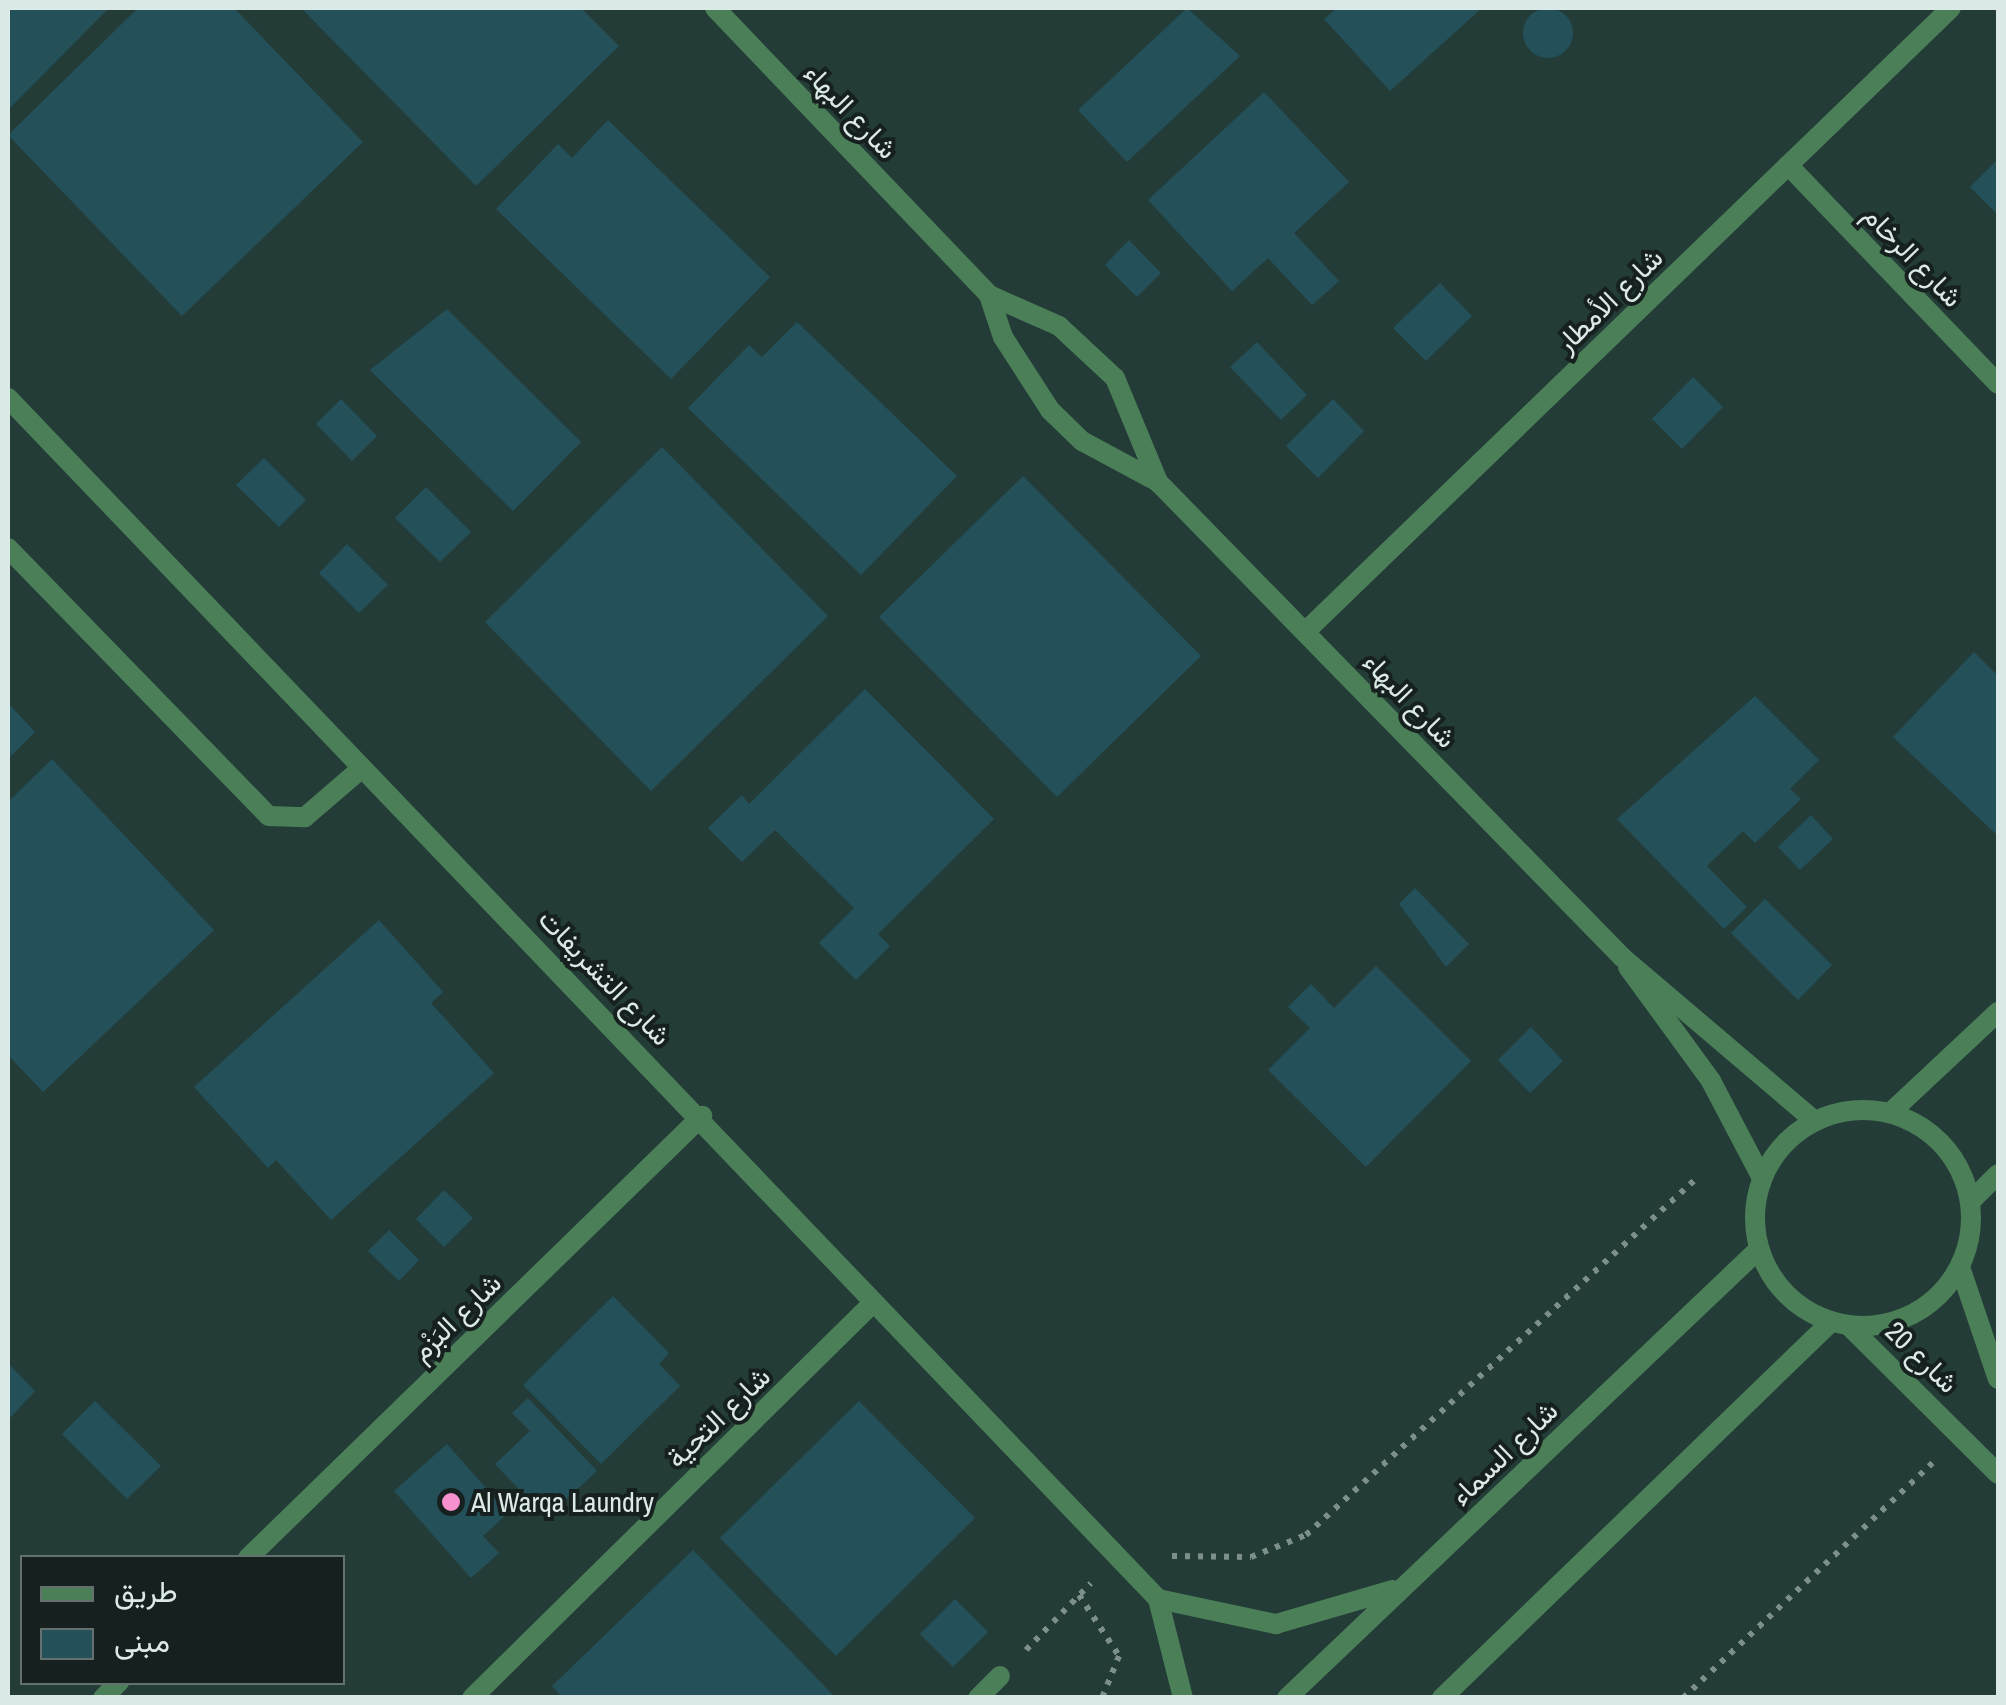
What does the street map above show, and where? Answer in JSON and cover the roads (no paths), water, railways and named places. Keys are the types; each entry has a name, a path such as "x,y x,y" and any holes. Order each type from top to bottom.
{"street":[{"name":"شارع البهاء","path":"715,8 989,296 1023,376 1050,410 1094,448 1158,482 1622,957 1814,1121"},
{"name":"شارع الأمطار","path":"1306,632 1951,8"},
{"name":"شارع الرخام","path":"1788,165 1998,384"},
{"name":"شارع البهاء","path":"989,296 1059,326 1102,363 1136,410 1158,482"},
{"name":"شارع التشريفات","path":"8,398 702,1116 1158,1599 1183,1698"},
{"path":"8,548 268,816 305,818 362,768"},
{"name":"شارع البهاء","path":"1622,957 1711,1081 1762,1178"},
{"path":"1890,1113 1998,1012"},
{"path":"1971,1201 1943,1145 1890,1113 1851,1110 1814,1121 1788,1139 1762,1178 1759,1248 1800,1306 1840,1323 1875,1326 1926,1308 1960,1267 1971,1201 1998,1174"},
{"name":"شارع البَزْم","path":"251,1555 702,1116"},
{"name":"شارع السماء","path":"1287,1698 1759,1248"},
{"name":"شارع 20","path":"1960,1267 1998,1379"},
{"name":"شارع التحية","path":"472,1698 874,1302"},
{"path":"1442,1698 1840,1323"},
{"name":"شارع 20","path":"1840,1323 1998,1474"},
{"path":"1158,1599 1276,1624 1406,1584"},
{"path":"978,1698 1000,1676"}],"place":[{"name":"Al Warqa Laundry","path":"451,1502"}]}
